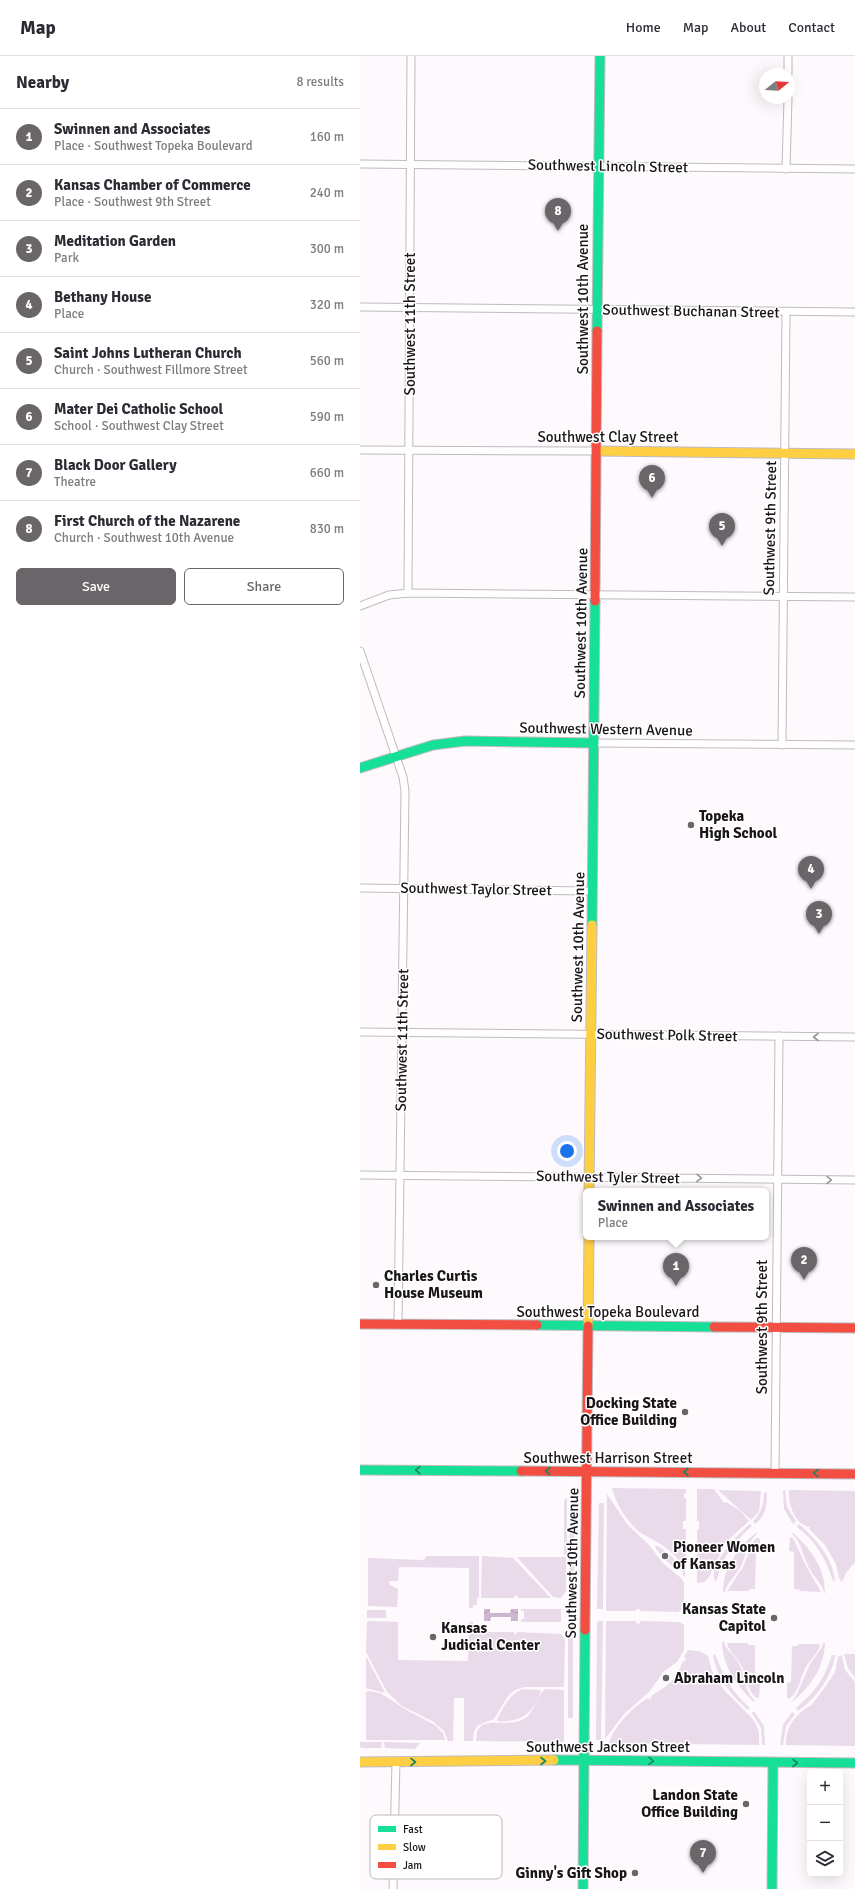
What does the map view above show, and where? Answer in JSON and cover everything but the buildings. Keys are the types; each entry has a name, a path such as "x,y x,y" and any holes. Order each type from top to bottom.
{"main road":[{"name":"Southwest 10th Avenue","path":"589,1188 600,56"},
{"name":"Southwest Clay Street","path":"596,451 855,454"},
{"name":"Southwest Western Avenue","path":"360,768 444,743 465,741 594,743"},
{"name":"Southwest 10th Avenue","path":"583,1889 589,1240"},
{"name":"Southwest Topeka Boulevard","path":"360,1324 855,1328"},
{"name":"Southwest Harrison Street","path":"360,1470 855,1474"},
{"name":"Southwest Jackson Street","path":"360,1762 584,1761 855,1763"},
{"path":"772,1889 773,1763"}],"street":[{"name":"Southwest 11th Street","path":"408,593 411,56"},
{"path":"788,56 788,68"},
{"path":"786,169 788,104"},
{"name":"Southwest Lincoln Street","path":"360,164 855,169"},
{"name":"Southwest Buchanan Street","path":"360,307 855,312"},
{"name":"Southwest 9th Street","path":"782,745 786,312"},
{"name":"Southwest Clay Street","path":"360,450 596,451"},
{"path":"360,606 389,595 408,593 855,597"},
{"name":"Southwest 11th Street","path":"360,651 403,777 405,791 398,1324"},
{"name":"Southwest Western Avenue","path":"594,743 855,745"},
{"name":"Southwest Taylor Street","path":"360,888 592,891"},
{"name":"Southwest Polk Street","path":"360,1032 855,1037"},
{"name":"Southwest 9th Street","path":"775,1473 779,1036"},
{"name":"Southwest Tyler Street","path":"360,1175 855,1180"},
{"path":"395,1815 396,1762"},
{"path":"393,1879 393,1889"}],"shaded area":[{"path":"612,1488 686,1489 684,1498 686,1498 686,1521 683,1521 683,1529 686,1529 685,1578 679,1560 673,1554 662,1545 634,1528 629,1522 620,1509"},
{"path":"570,1489 574,1489 574,1597 569,1597"},
{"path":"697,1489 714,1489 724,1503 726,1502 739,1510 749,1521 725,1543 709,1577 704,1582 697,1583 697,1530 699,1529 699,1521 697,1521"},
{"path":"718,1490 761,1491 759,1512 751,1520"},
{"path":"783,1490 785,1490 787,1507 796,1521 793,1524 784,1509"},
{"path":"789,1490 855,1491 855,1562 846,1573 842,1582 839,1578 836,1564 825,1545 809,1529 810,1527 800,1522 796,1518 791,1507"},
{"path":"764,1492 767,1492 767,1501 764,1514 755,1524 753,1521 759,1515 762,1508"},
{"path":"607,1494 627,1524 649,1545 663,1563 682,1579 684,1583 684,1608 678,1612 640,1611 640,1609 636,1609 636,1611 606,1611"},
{"path":"567,1497 567,1555 564,1555 564,1501"},
{"path":"599,1503 604,1503 603,1609 597,1609"},
{"path":"750,1524 752,1526 725,1557 717,1580 715,1581 714,1574 720,1558 738,1535"},
{"path":"799,1524 812,1536 823,1550 831,1564 835,1581 833,1581 820,1551 810,1538 797,1527"},
{"path":"757,1532 749,1545 740,1568 729,1583 725,1592 723,1592 729,1566 738,1551"},
{"path":"793,1533 811,1552 820,1567 823,1575 825,1593 821,1584 808,1566 801,1547 792,1534"},
{"path":"790,1537 793,1538 806,1566 821,1592 800,1591 794,1589 794,1552 789,1551"},
{"path":"756,1538 760,1539 760,1551 756,1551 755,1589 750,1589 749,1591 727,1591 743,1567"},
{"path":"655,1545 666,1551 672,1557 678,1567 676,1569 664,1559 667,1556 665,1554 662,1557"},
{"path":"426,1556 479,1556 479,1598 477,1598 477,1605 473,1605 473,1608 469,1608 469,1568 399,1567 398,1581 389,1581 390,1585 398,1589 397,1607 368,1606 368,1558 424,1560"},
{"path":"482,1556 513,1558 551,1598 518,1598 518,1596 514,1596 514,1598 481,1598"},
{"path":"517,1557 566,1557 566,1591 561,1598 553,1597"},
{"path":"521,1609 561,1609 561,1622 521,1622 521,1619 524,1619 524,1611 521,1611"},
{"path":"367,1610 386,1610 386,1618 367,1618"},
{"path":"367,1621 398,1622 398,1660 468,1661 469,1622 473,1622 473,1625 476,1625 477,1632 561,1634 565,1640 564,1686 525,1687 515,1690 508,1696 494,1719 478,1725 474,1731 473,1741 464,1741 464,1698 454,1698 453,1741 448,1741 444,1731 434,1722 402,1706 387,1692 366,1652"},
{"path":"603,1621 601,1740 596,1740 597,1622"},
{"path":"606,1621 636,1621 636,1623 640,1624 640,1621 679,1622 684,1625 684,1650 677,1662 663,1672 650,1691 624,1714 605,1739"},
{"path":"568,1623 573,1623 573,1718 568,1718"},
{"path":"722,1642 724,1642 726,1647 740,1665 746,1685 755,1701 754,1702 736,1682 732,1675 725,1660"},
{"path":"727,1643 748,1643 748,1645 755,1645 755,1681 760,1683 759,1698 756,1698 751,1692 744,1676 753,1676 753,1673 744,1672"},
{"path":"823,1643 825,1643 822,1661 815,1677 804,1691 791,1703 797,1694 810,1664 822,1647"},
{"path":"798,1644 820,1644 818,1650 805,1669 797,1690 792,1697 788,1699 787,1683 791,1682 792,1646 798,1646"},
{"path":"688,1650 699,1651 708,1656 712,1671 724,1690 756,1724 759,1733 759,1745 609,1743 619,1725 629,1713 646,1699 652,1698 651,1696 671,1682 677,1674 683,1661 685,1661 686,1658 684,1657"},
{"path":"715,1654 729,1683 738,1696 750,1708 748,1710 721,1679 713,1655"},
{"path":"844,1654 855,1654 855,1678 848,1668"},
{"path":"832,1655 835,1655 827,1679 811,1700 798,1711 796,1708 809,1696 823,1678"},
{"path":"842,1655 845,1670 855,1682 855,1746 786,1745 787,1732 792,1722 804,1710 809,1706 810,1707 820,1694 835,1672 838,1657"},
{"path":"367,1658 385,1693 366,1688"},
{"path":"523,1689 541,1690 535,1705 520,1718 497,1721 507,1701 518,1691"},
{"path":"546,1689 564,1691 564,1742 476,1741 477,1731 482,1725 514,1722 524,1719 531,1713 541,1694"},
{"path":"368,1691 380,1693 410,1712 435,1725 443,1733 445,1740 366,1740 366,1693"},
{"path":"754,1711 764,1726 765,1745 762,1745 761,1728 752,1713"},
{"path":"792,1712 795,1714 786,1726 783,1745 780,1745 783,1725"},
{"path":"360,1742 382,1742 381,1748 363,1748 360,1747"},
{"path":"384,1742 420,1743 415,1749 385,1748"}],"water":[{"path":"484,1609 490,1609 490,1613 510,1613 511,1609 518,1609 518,1621 511,1621 511,1617 491,1617 490,1621 484,1621"}],"traffic: fast":[{"path":"597,331 600,56"},
{"path":"592,925 595,601"},
{"path":"360,768 433,745 465,741 594,743"},
{"path":"537,1325 714,1327"},
{"path":"360,1470 521,1471"},
{"path":"583,1889 585,1630"},
{"path":"554,1760 855,1763"},
{"path":"772,1889 773,1763"}],"traffic: slow":[{"path":"596,451 855,454"},
{"path":"589,1188 592,925"},
{"path":"588,1326 589,1240"},
{"path":"360,1762 554,1760"}],"traffic: jam":[{"path":"595,601 597,331"},
{"path":"360,1324 537,1325"},
{"path":"585,1630 588,1326"},
{"path":"714,1327 855,1328"},
{"path":"521,1471 855,1474"}],"place":[{"name":"First Church of the Nazarene","path":"558,231"},
{"name":"Mater Dei Catholic School","path":"652,498"},
{"name":"Saint Johns Lutheran Church","path":"722,546"},
{"name":"Topeka High School","path":"691,825"},
{"name":"Bethany House","path":"811,889"},
{"name":"Meditation Garden","path":"819,934"},
{"name":"Kansas Chamber of Commerce","path":"804,1280"},
{"name":"Charles Curtis House Museum","path":"376,1285"},
{"name":"Swinnen and Associates","path":"676,1286"},
{"name":"Docking State Office Building","path":"685,1412"},
{"name":"Pioneer Women of Kansas","path":"665,1556"},
{"name":"Kansas State Capitol","path":"774,1618"},
{"name":"Kansas Judicial Center","path":"433,1637"},
{"name":"Abraham Lincoln","path":"666,1678"},
{"name":"Landon State Office Building","path":"746,1804"},
{"name":"Ginny's Gift Shop","path":"635,1873"},
{"name":"Black Door Gallery","path":"703,1873"}]}
